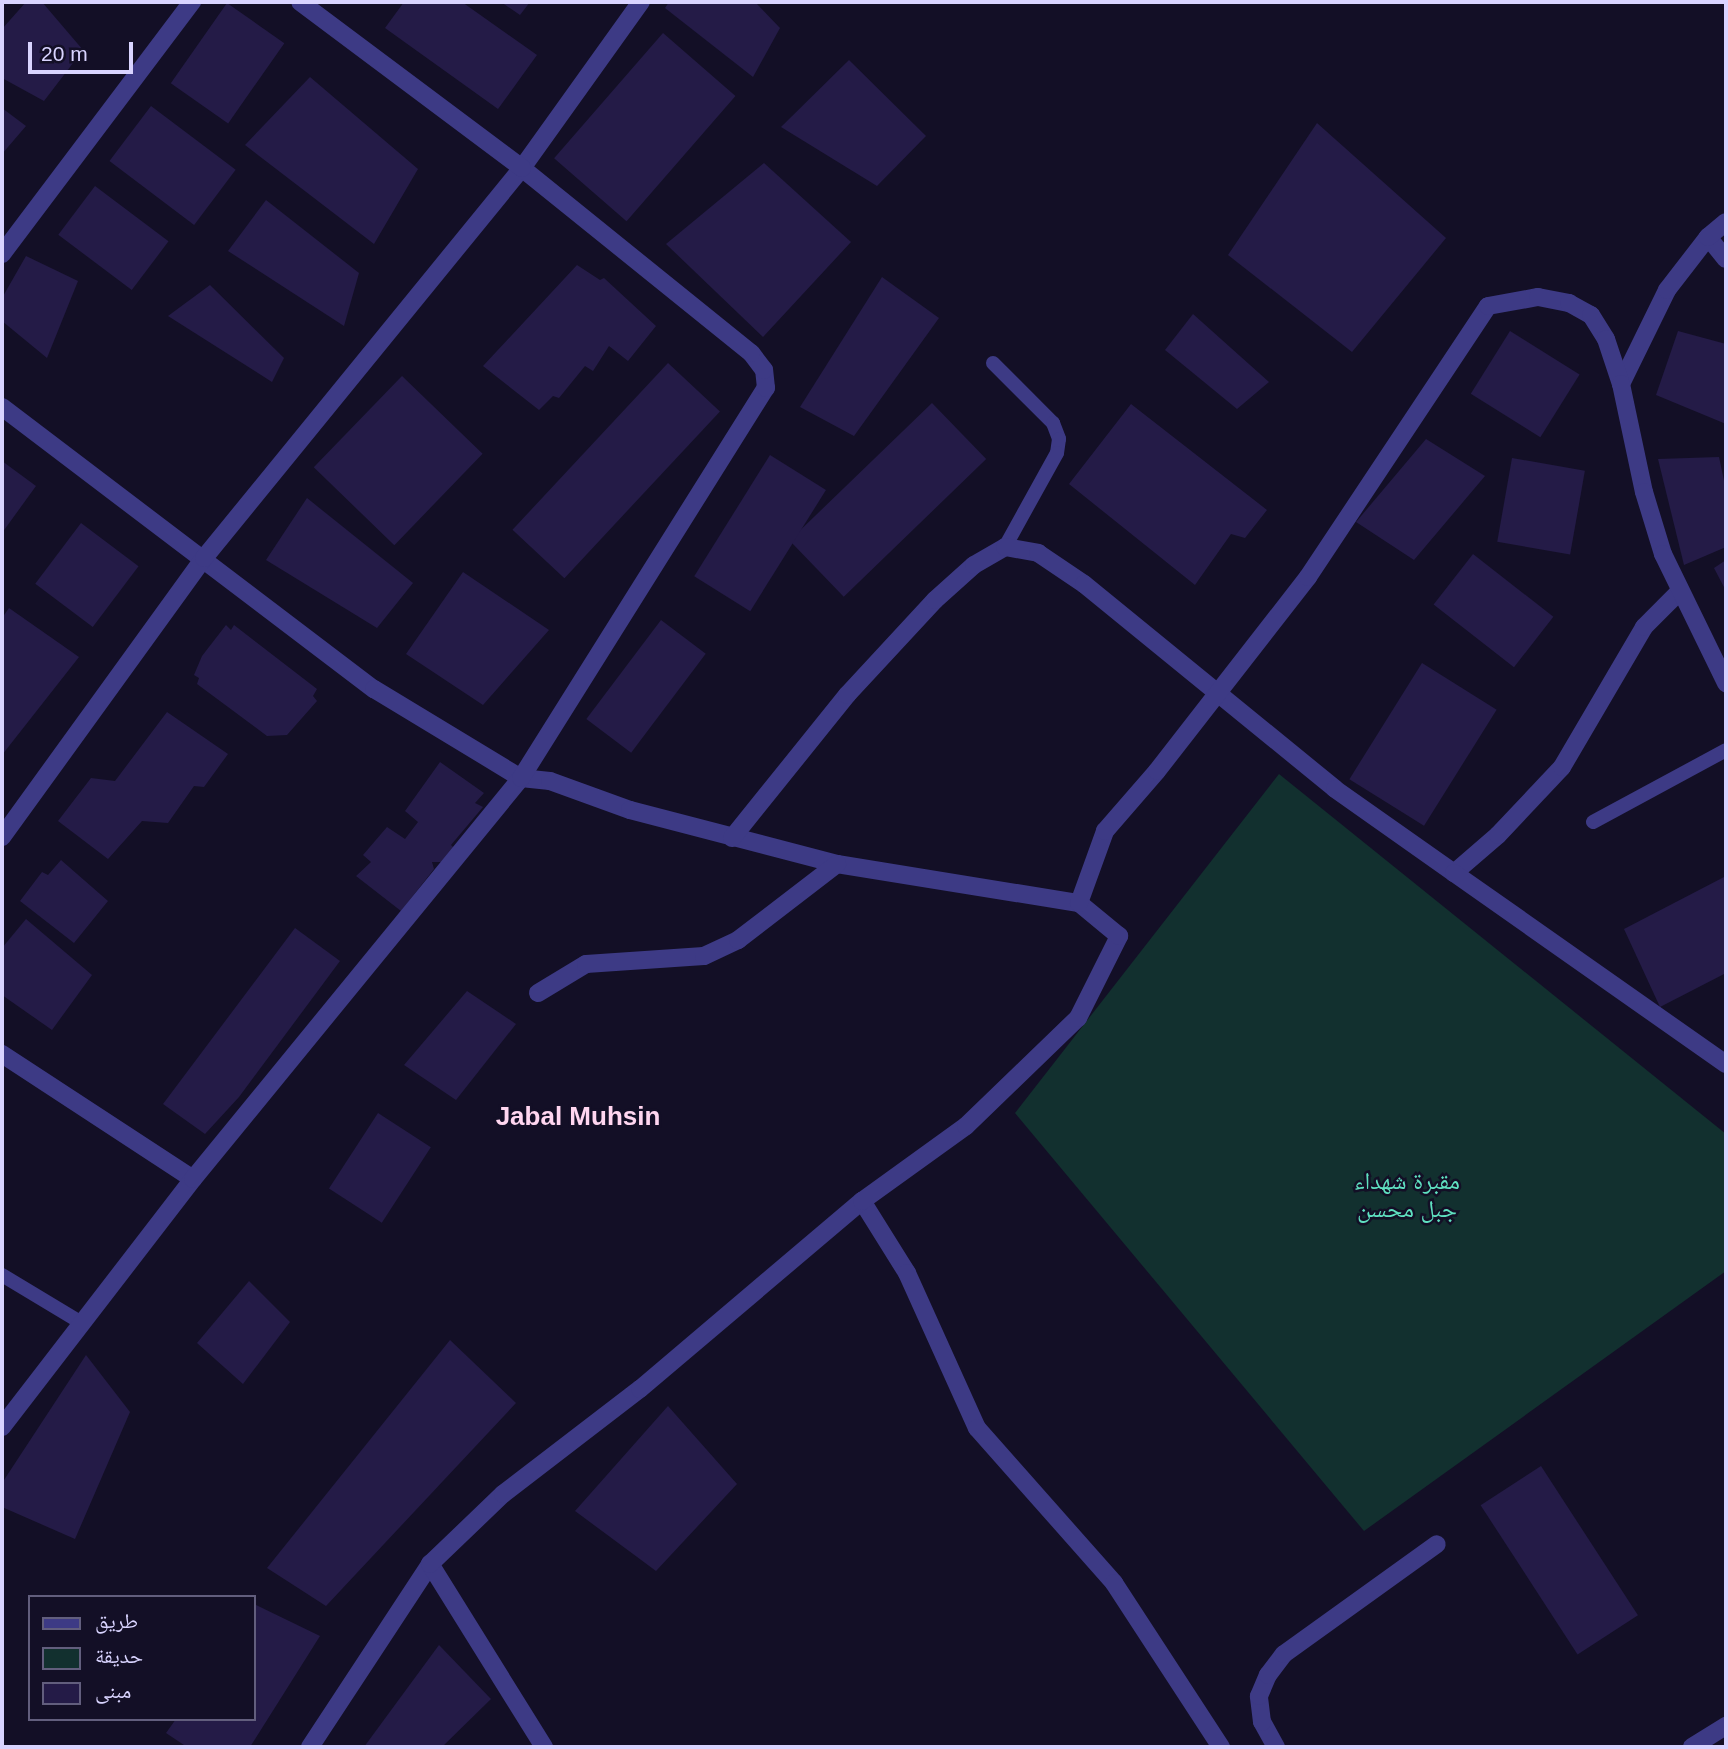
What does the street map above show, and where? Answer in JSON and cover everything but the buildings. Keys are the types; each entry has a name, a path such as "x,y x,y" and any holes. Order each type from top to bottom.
{"street":[{"path":"2,254 192,2"},
{"path":"2,1427 193,1179 522,778 765,392 764,370 751,353 522,168 300,2"},
{"path":"2,837 204,558 522,168 641,2"},
{"path":"1621,384 1667,290 1708,237 1726,222"},
{"path":"1708,237 1726,259"},
{"path":"1079,902 1105,831 1308,577 1488,306 1538,297 1569,303 1591,315 1606,339 1621,384 1644,492 1679,591 1726,683"},
{"path":"2,407 374,689 522,778 550,781 630,810 837,864 1079,902 1119,936 1079,1017 966,1126 862,1201 640,1389 503,1494 430,1564 310,1747"},
{"path":"732,838 847,695 935,600 974,565 1005,547 1038,553 1084,584 1215,695 1335,789 1726,1064"},
{"path":"1454,873 1498,835 1562,766 1644,627 1679,591"},
{"path":"538,993 586,964 704,956 738,940 837,864"},
{"path":"2,1054 193,1179"},
{"path":"862,1201 907,1273 977,1428 1114,1583 1221,1747"},
{"path":"1276,1747 1261,1709 1259,1696 1268,1675 1284,1654 1437,1544"},
{"path":"430,1564 544,1747"},
{"path":"1692,1747 1726,1726"}],"lane":[{"path":"993,363 1053,423 1059,439 1057,453 1005,547"},
{"path":"1593,822 1726,750"},
{"path":"2,1275 82,1323"}],"green space":[{"name":"مقبرة شهداء جبل محسن","path":"1279,774 1726,1134 1726,1271 1364,1531 1015,1113"}],"district":[{"name":"Jabal Muhsin","path":"578,1117"}]}
